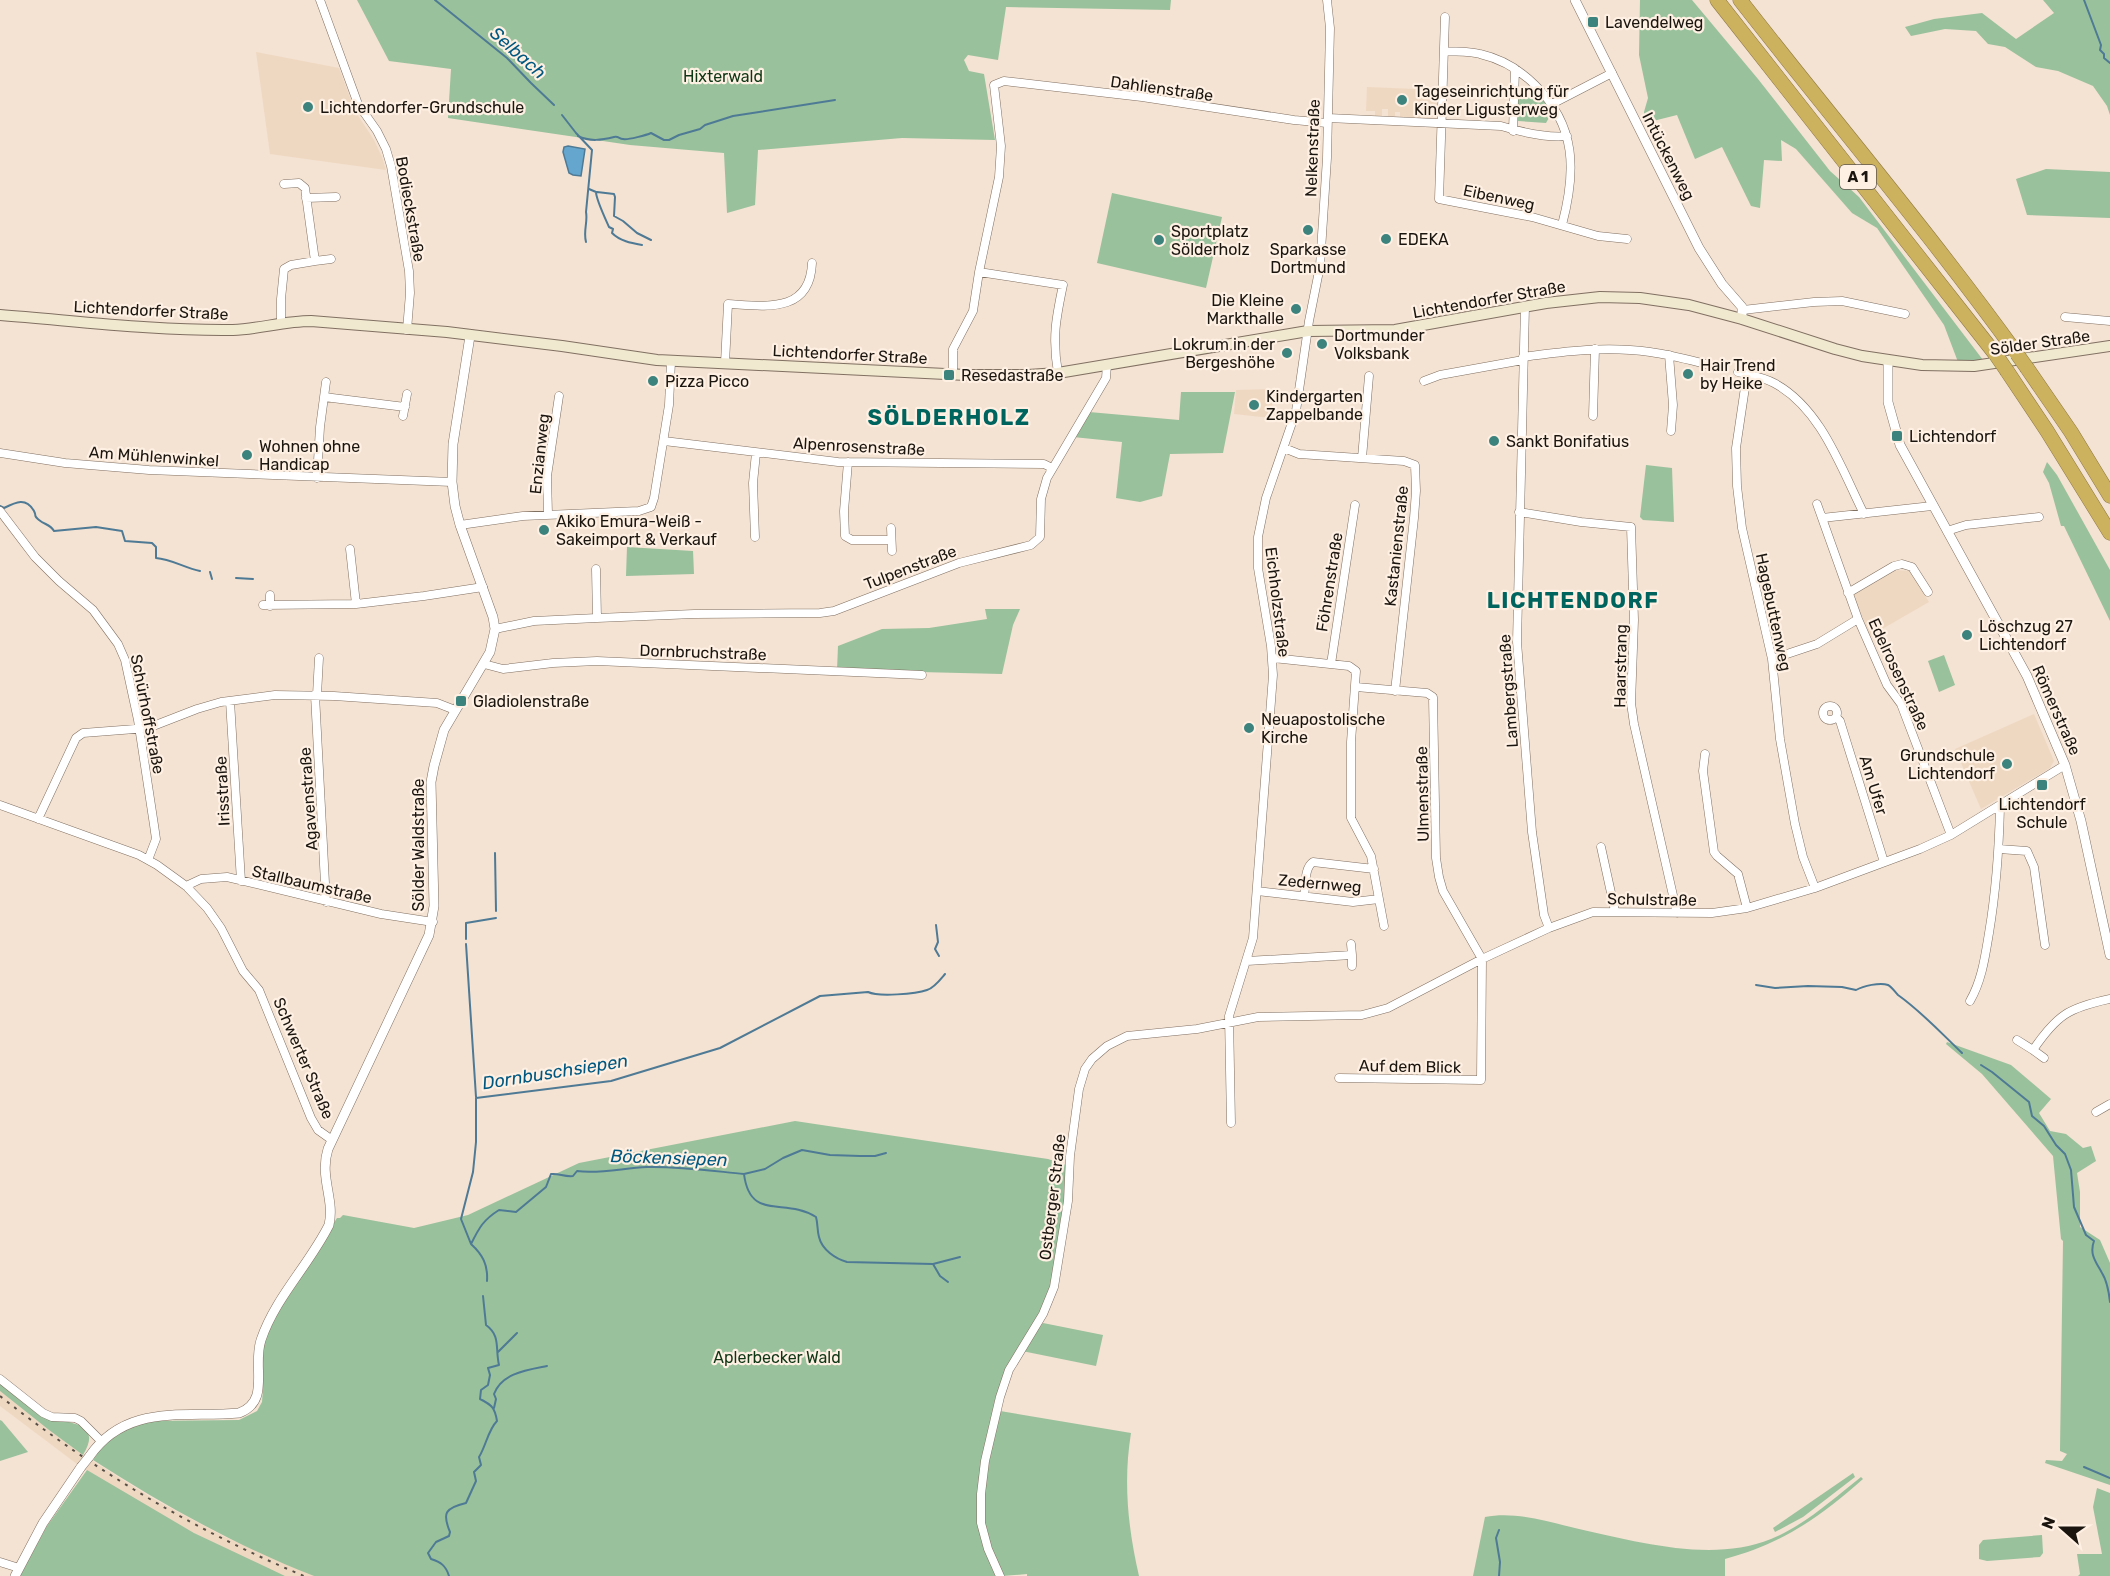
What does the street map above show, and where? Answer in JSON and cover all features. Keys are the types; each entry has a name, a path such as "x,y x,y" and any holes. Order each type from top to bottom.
{"highway":[{"name":"A 1","path":"1717,0 1996,355 2048,431 2110,533"},
{"name":"A 1","path":"1740,0 1873,167 2017,354 2071,432 2110,496"}],"main road":[{"name":"Lichtendorfer Straße","path":"0,315 193,329 244,329 311,321 470,336 671,361 953,375 1028,375 1308,332 1395,330 1582,298 1640,298 1742,314 1835,350 1888,361 1936,366 1974,366"},
{"name":"Sölder Straße","path":"1974,366 2110,346"}],"street":[{"name":"Bodieckstraße","path":"320,0 358,104 377,130 391,166 409,272 407,330"},
{"name":"Nelkenstraße","path":"1308,332 1323,243 1330,28 1328,0"},
{"name":"Intückenweg","path":"1575,0 1699,248 1722,284 1740,302 1742,314"},
{"path":"1441,122 1444,18"},
{"path":"1444,51 1479,54 1497,59 1515,69 1537,87 1552,104 1567,136 1572,176 1562,225"},
{"path":"1514,130 1515,69"},
{"path":"1552,104 1612,73"},
{"name":"Dahlienstraße","path":"979,272 1000,173 1000,130 994,85 1004,81 1142,97 1294,120 1441,122 1501,126 1545,136 1567,136"},
{"name":"Eibenweg","path":"1441,122 1439,199 1562,225 1598,236 1627,239"},
{"path":"284,184 302,184 315,261"},
{"path":"306,198 336,196"},
{"path":"281,323 284,269 291,265 331,258"},
{"path":"725,363 728,304 778,306 791,301 801,294 809,283 812,263"},
{"path":"953,375 953,349 973,311 979,272 1063,285 1054,336 1058,372"},
{"path":"1742,314 1814,302 1842,301 1905,314"},
{"name":"Lambergstraße","path":"1525,306 1517,642 1532,832 1544,915 1549,928"},
{"path":"2065,317 2110,321"},
{"name":"Eichholzstraße","path":"1231,1123 1230,1008 1253,938 1273,658 1258,568 1257,537 1266,498 1296,411 1308,332"},
{"path":"470,336 453,444 452,482 460,525 483,587 495,628"},
{"path":"1593,416 1595,349"},
{"path":"1424,381 1440,375 1523,358 1595,349 1648,352 1714,366 1722,365"},
{"path":"1669,355 1673,405 1671,431"},
{"path":"460,525 548,514 651,507 669,405 671,361"},
{"name":"Römerstraße","path":"1888,361 1888,402 1897,436 1932,506 2027,676 2065,765 2081,821 2110,955"},
{"name":"Tulpenstraße","path":"495,628 534,621 694,614 806,615 834,611 958,562 1031,545 1040,537 1041,499 1047,478 1106,378 1107,364"},
{"name":"Hagebuttenweg","path":"1815,888 1803,857 1787,781 1780,739 1772,659 1762,606 1747,553 1737,486 1736,448 1742,373 1774,383 1808,409 1819,424 1864,514"},
{"path":"1362,458 1369,376"},
{"path":"317,478 326,382"},
{"path":"404,416 407,394"},
{"name":"Enzianweg","path":"548,514 547,476 559,396"},
{"path":"324,397 405,407"},
{"name":"Alpenrosenstraße","path":"664,441 848,462 1044,464 1052,468"},
{"name":"Kastanienstraße","path":"1284,448 1299,454 1410,462 1415,465 1414,518 1395,691"},
{"name":"Am Mühlenwinkel","path":"0,453 65,463 148,470 452,482"},
{"path":"755,537 753,483 756,453"},
{"path":"848,462 844,511 845,536 852,540 891,540"},
{"name":"Föhrenstraße","path":"1331,664 1354,504"},
{"name":"Edelrosenstraße","path":"1817,504 1858,620 1887,685 1901,704 1951,835"},
{"path":"1822,518 1932,506"},
{"name":"Schürhoffstraße","path":"0,511 45,568 93,610 118,644 125,660 140,729 156,839 148,860"},
{"name":"Haarstrang","path":"1519,512 1631,527 1634,620 1631,704 1677,913"},
{"path":"1947,531 1966,525 2039,517"},
{"path":"891,528 892,551"},
{"path":"350,549 356,604"},
{"path":"1848,593 1894,566 1902,564 1912,567 1928,592"},
{"path":"596,569 597,618"},
{"path":"270,595 267,605 356,604 483,587"},
{"path":"1772,659 1817,644 1858,620"},
{"name":"Sölder Waldstraße","path":"333,1140 429,935 433,922 435,868 431,782 438,747 455,710 484,664 494,639 495,628"},
{"path":"316,695 320,658"},
{"path":"1273,658 1354,668 1357,675 1351,742 1351,818 1353,825 1368,847 1384,926"},
{"name":"Dornbruchstraße","path":"484,664 503,669 597,661 922,675"},
{"name":"Ulmenstraße","path":"1356,687 1427,693 1433,697 1438,877 1443,891 1482,959"},
{"path":"38,819 76,738 87,732 140,729 230,700 275,695 316,695 437,703 455,710"},
{"name":"Agavenstraße","path":"316,695 326,902"},
{"name":"Irisstraße","path":"230,700 241,881"},
{"name":"Am Ufer","path":"1836,717 1840,721 1884,862"},
{"path":"1705,754 1703,771 1714,852 1738,874 1747,908"},
{"name":"Schulstraße","path":"1229,1023 1258,1017 1362,1015 1395,1004 1482,959 1549,928 1593,912 1712,913 1747,908 1815,888 1951,835 2065,765"},
{"name":"Schwerter Straße","path":"0,805 128,851 148,860 186,886 207,908 221,928 243,971 258,990 311,1118 318,1130 333,1140 324,1166 331,1210 329,1226 265,1328 257,1360 258,1394 252,1407 239,1413 142,1418 119,1427 101,1441 88,1457 43,1523 17,1572"},
{"path":"1970,1001 1977,989 1984,962 1994,902 2000,807"},
{"path":"1601,847 1615,911"},
{"path":"1999,849 2027,850 2034,867 2045,945"},
{"path":"1304,896 1307,869 1313,862 1374,869"},
{"name":"Stallbaumstraße","path":"186,886 208,878 227,878 381,914 433,922"},
{"name":"Zedernweg","path":"1257,891 1353,902 1379,899"},
{"path":"1351,944 1353,966"},
{"path":"1247,961 1352,955"},
{"name":"Auf dem Blick","path":"1339,1078 1481,1080 1482,959"},
{"path":"2033,1050 2043,1035 2061,1016 2075,1008 2110,999"},
{"name":"Ostberger Straße","path":"1000,1576 988,1549 981,1523 981,1494 985,1461 1004,1382 1014,1359 1048,1303 1054,1287 1068,1201 1070,1156 1081,1078 1092,1059 1116,1040 1127,1036 1229,1023"},
{"path":"2017,1040 2044,1058"},
{"path":"2096,1112 2110,1104"},
{"path":"0,1379 43,1413 52,1417 75,1418 81,1421 101,1441"},
{"path":"0,1562 17,1572"}],"shaded area":[{"name":"Lichtendorfer-Grundschule","path":"256,52 339,68 355,111 374,140 386,170 270,154"},
{"name":"Tageseinrichtung für Kinder Ligusterweg","path":"1367,87 1439,90 1438,112 1430,118 1400,117 1400,112 1395,112 1395,116 1388,116 1388,109 1382,109 1382,116 1375,116 1375,111 1366,111"},
{"name":"Kindergarten Zappelbande","path":"1274,389 1271,418 1234,414 1236,390"},
{"path":"1895,570 1910,571 1929,602 1870,636 1854,594"},
{"name":"Grundschule Lichtendorf","path":"2034,714 2054,761 2050,768 1981,809 1955,749"},
{"path":"0,1391 83,1455 152,1498 225,1537 314,1576 285,1576 272,1571 194,1533 122,1492 77,1464 0,1406"}],"green space":[{"name":"Hixterwald","path":"357,0 1171,0 1170,10 1006,7 998,60 968,55 964,60 969,71 984,74 995,140 902,138 758,150 755,205 727,213 724,153 630,145 448,118 451,69 389,61"},
{"path":"1640,0 1692,0 1830,171 1859,197 1983,360 1958,362 1944,325 1877,228 1852,213 1796,149 1781,140 1782,161 1764,160 1760,208 1751,206 1722,147 1695,159 1677,115 1645,123 1644,112 1648,98 1639,55"},
{"path":"2043,0 2110,0 2110,115 2107,106 2093,86 2058,71 2036,67 2005,47 1988,44 1976,31 1945,29 1911,36 1905,27 1934,19 1982,13 2016,39 2054,13"},
{"path":"1535,90 1552,112 1546,123 1518,121 1518,97 1526,91"},
{"path":"2046,169 2110,172 2110,218 2027,215 2016,179"},
{"name":"Sportplatz Sölderholz","path":"1112,193 1222,217 1206,288 1097,263"},
{"path":"1181,392 1235,392 1223,453 1170,454 1162,496 1140,502 1116,498 1122,442 1073,437 1089,412 1179,420"},
{"path":"2047,462 2057,475 2110,570 2110,621 2064,526 2061,526 2049,483 2043,472"},
{"path":"1646,465 1672,468 1674,522 1643,520 1640,517"},
{"path":"627,547 693,551 694,574 626,576"},
{"path":"985,609 1020,609 1013,625 1002,674 837,670 838,646 882,629 929,628 987,619"},
{"path":"1944,655 1955,685 1939,692 1928,661"},
{"path":"1947,1042 2011,1065 2051,1099 2039,1113 2050,1131 2066,1134 2083,1148 2091,1146 2096,1161 2077,1173 2080,1192 2080,1227 2100,1240 2110,1263 2110,1485 2045,1463 2046,1460 2062,1461 2067,1454 2060,1451 2063,1241 2053,1156 1982,1074 1946,1044"},
{"name":"Aplerbecker Wald","path":"795,1121 1048,1159 1066,1165 1068,1185 1057,1262 1047,1303 1003,1381 979,1509 999,1576 314,1576 257,1552 201,1524 93,1460 104,1444 114,1436 145,1421 239,1420 257,1411 262,1402 263,1389 259,1354 270,1324 337,1218 343,1215 414,1228 468,1215 579,1163"},
{"path":"1043,1323 1103,1335 1096,1366 1022,1351"},
{"path":"0,1381 40,1414 84,1428 89,1434 83,1455 0,1391"},
{"path":"1000,1411 1131,1433 1127,1469 1128,1505 1139,1576 1027,1576 1027,1574 1002,1576 990,1550 982,1509 987,1467"},
{"path":"0,1420 2,1421 28,1452 0,1461"},
{"path":"87,1470 194,1533 285,1576 20,1576 47,1526"},
{"path":"1853,1473 1855,1477 1803,1517 1775,1532 1773,1528"},
{"path":"1861,1477 1863,1479 1847,1493 1799,1528 1765,1546 1725,1559 1725,1576 1473,1576 1485,1517 1520,1516 1675,1548 1725,1549 1748,1546 1783,1533 1818,1511"},
{"path":"2097,1488 2110,1493 2110,1576 2078,1576 2080,1574 2077,1554 2102,1554 2093,1507"},
{"path":"2042,1535 2043,1553 2040,1557 1987,1561 1979,1559 1979,1545 1983,1540"}],"water":[{"path":"564,147 585,149 581,176 569,173 563,152"}],"waterway":[{"name":"Selbach","path":"435,0 507,58 554,105"},
{"path":"2084,0 2101,45 2100,50 2110,63"},
{"path":"578,136 592,140 616,137 625,139 651,133 664,140 669,140 733,116 835,100"},
{"name":"Selbach","path":"562,115 592,150 586,212 586,242"},
{"path":"589,189 596,192 609,227 613,229 612,233 622,240 642,245"},
{"path":"597,192 614,194 614,216 651,240"},
{"path":"0,506 4,508 24,502 31,507 41,522 54,531 96,527 122,531 125,541 152,543 156,547 156,558 200,571"},
{"path":"210,572 212,579"},
{"path":"236,578 253,579"},
{"path":"495,853 496,911"},
{"path":"466,939 466,923 496,918"},
{"path":"936,925 938,942 935,949 939,956"},
{"path":"466,944 476,1097"},
{"name":"Dornbuschsiepen","path":"471,1244 461,1219 473,1172 476,1098 611,1081 720,1048 820,996 868,992 888,995 915,993 932,988 945,974"},
{"path":"1756,985 1775,988 1842,987 1856,990 1872,985 1888,985 1962,1053"},
{"path":"1981,1065 2029,1102 2032,1116 2044,1126 2056,1145 2065,1154 2071,1170 2074,1207 2086,1235 2094,1241 2093,1254 2105,1280 2110,1302"},
{"path":"744,1174 765,1169 802,1150 830,1155 875,1156 886,1153"},
{"name":"Böckensiepen","path":"487,1281 484,1261 471,1244 476,1233 489,1217 499,1210 516,1212 546,1187 551,1174 573,1176 577,1171 647,1167 744,1174 753,1198 761,1203 804,1211 816,1217 823,1246 838,1259 847,1262 933,1264 960,1257"},
{"path":"933,1264 940,1276 948,1282"},
{"name":"Böckensiepen","path":"449,1576 445,1567 431,1559 428,1553 436,1542 449,1536 447,1512 466,1503 476,1481 474,1472 481,1465 479,1457 497,1421 492,1407 480,1399 481,1390 488,1385 490,1375 488,1368 499,1365 496,1338 486,1325 483,1296"},
{"path":"498,1352 517,1333"},
{"path":"494,1408 496,1399 494,1394 503,1381 516,1374 547,1366"},
{"path":"2084,1467 2110,1478"},
{"path":"1499,1530 1496,1538 1500,1562 1499,1576"}],"railway":[{"path":"0,1396 71,1449 146,1496 223,1539 304,1576"}],"place":[{"name":"Lavendelweg","path":"1593,22"},
{"name":"Tageseinrichtung für Kinder Ligusterweg","path":"1402,100"},
{"name":"Lichtendorfer-Grundschule","path":"308,107"},
{"name":"Sparkasse Dortmund","path":"1308,230"},
{"name":"EDEKA","path":"1386,239"},
{"name":"Sportplatz Sölderholz","path":"1159,240"},
{"name":"Die Kleine Markthalle","path":"1296,309"},
{"name":"Dortmunder Volksbank","path":"1322,344"},
{"name":"Lokrum in der Bergeshöhe","path":"1287,353"},
{"name":"Hair Trend by Heike","path":"1688,374"},
{"name":"Resedastraße","path":"949,375"},
{"name":"Pizza Picco","path":"653,381"},
{"name":"Kindergarten Zappelbande","path":"1254,405"},
{"name":"Lichtendorf","path":"1897,436"},
{"name":"Sankt Bonifatius","path":"1494,441"},
{"name":"Wohnen ohne Handicap","path":"247,455"},
{"name":"Akiko Emura-Weiß - Sakeimport & Verkauf","path":"544,530"},
{"name":"Löschzug 27 Lichtendorf","path":"1967,635"},
{"name":"Gladiolenstraße","path":"461,701"},
{"name":"Neuapostolische Kirche","path":"1249,728"},
{"name":"Grundschule Lichtendorf","path":"2007,764"},
{"name":"Lichtendorf Schule","path":"2042,785"}],"district":[{"name":"SÖLDERHOLZ","path":"949,417"},
{"name":"LICHTENDORF","path":"1573,600"}]}
